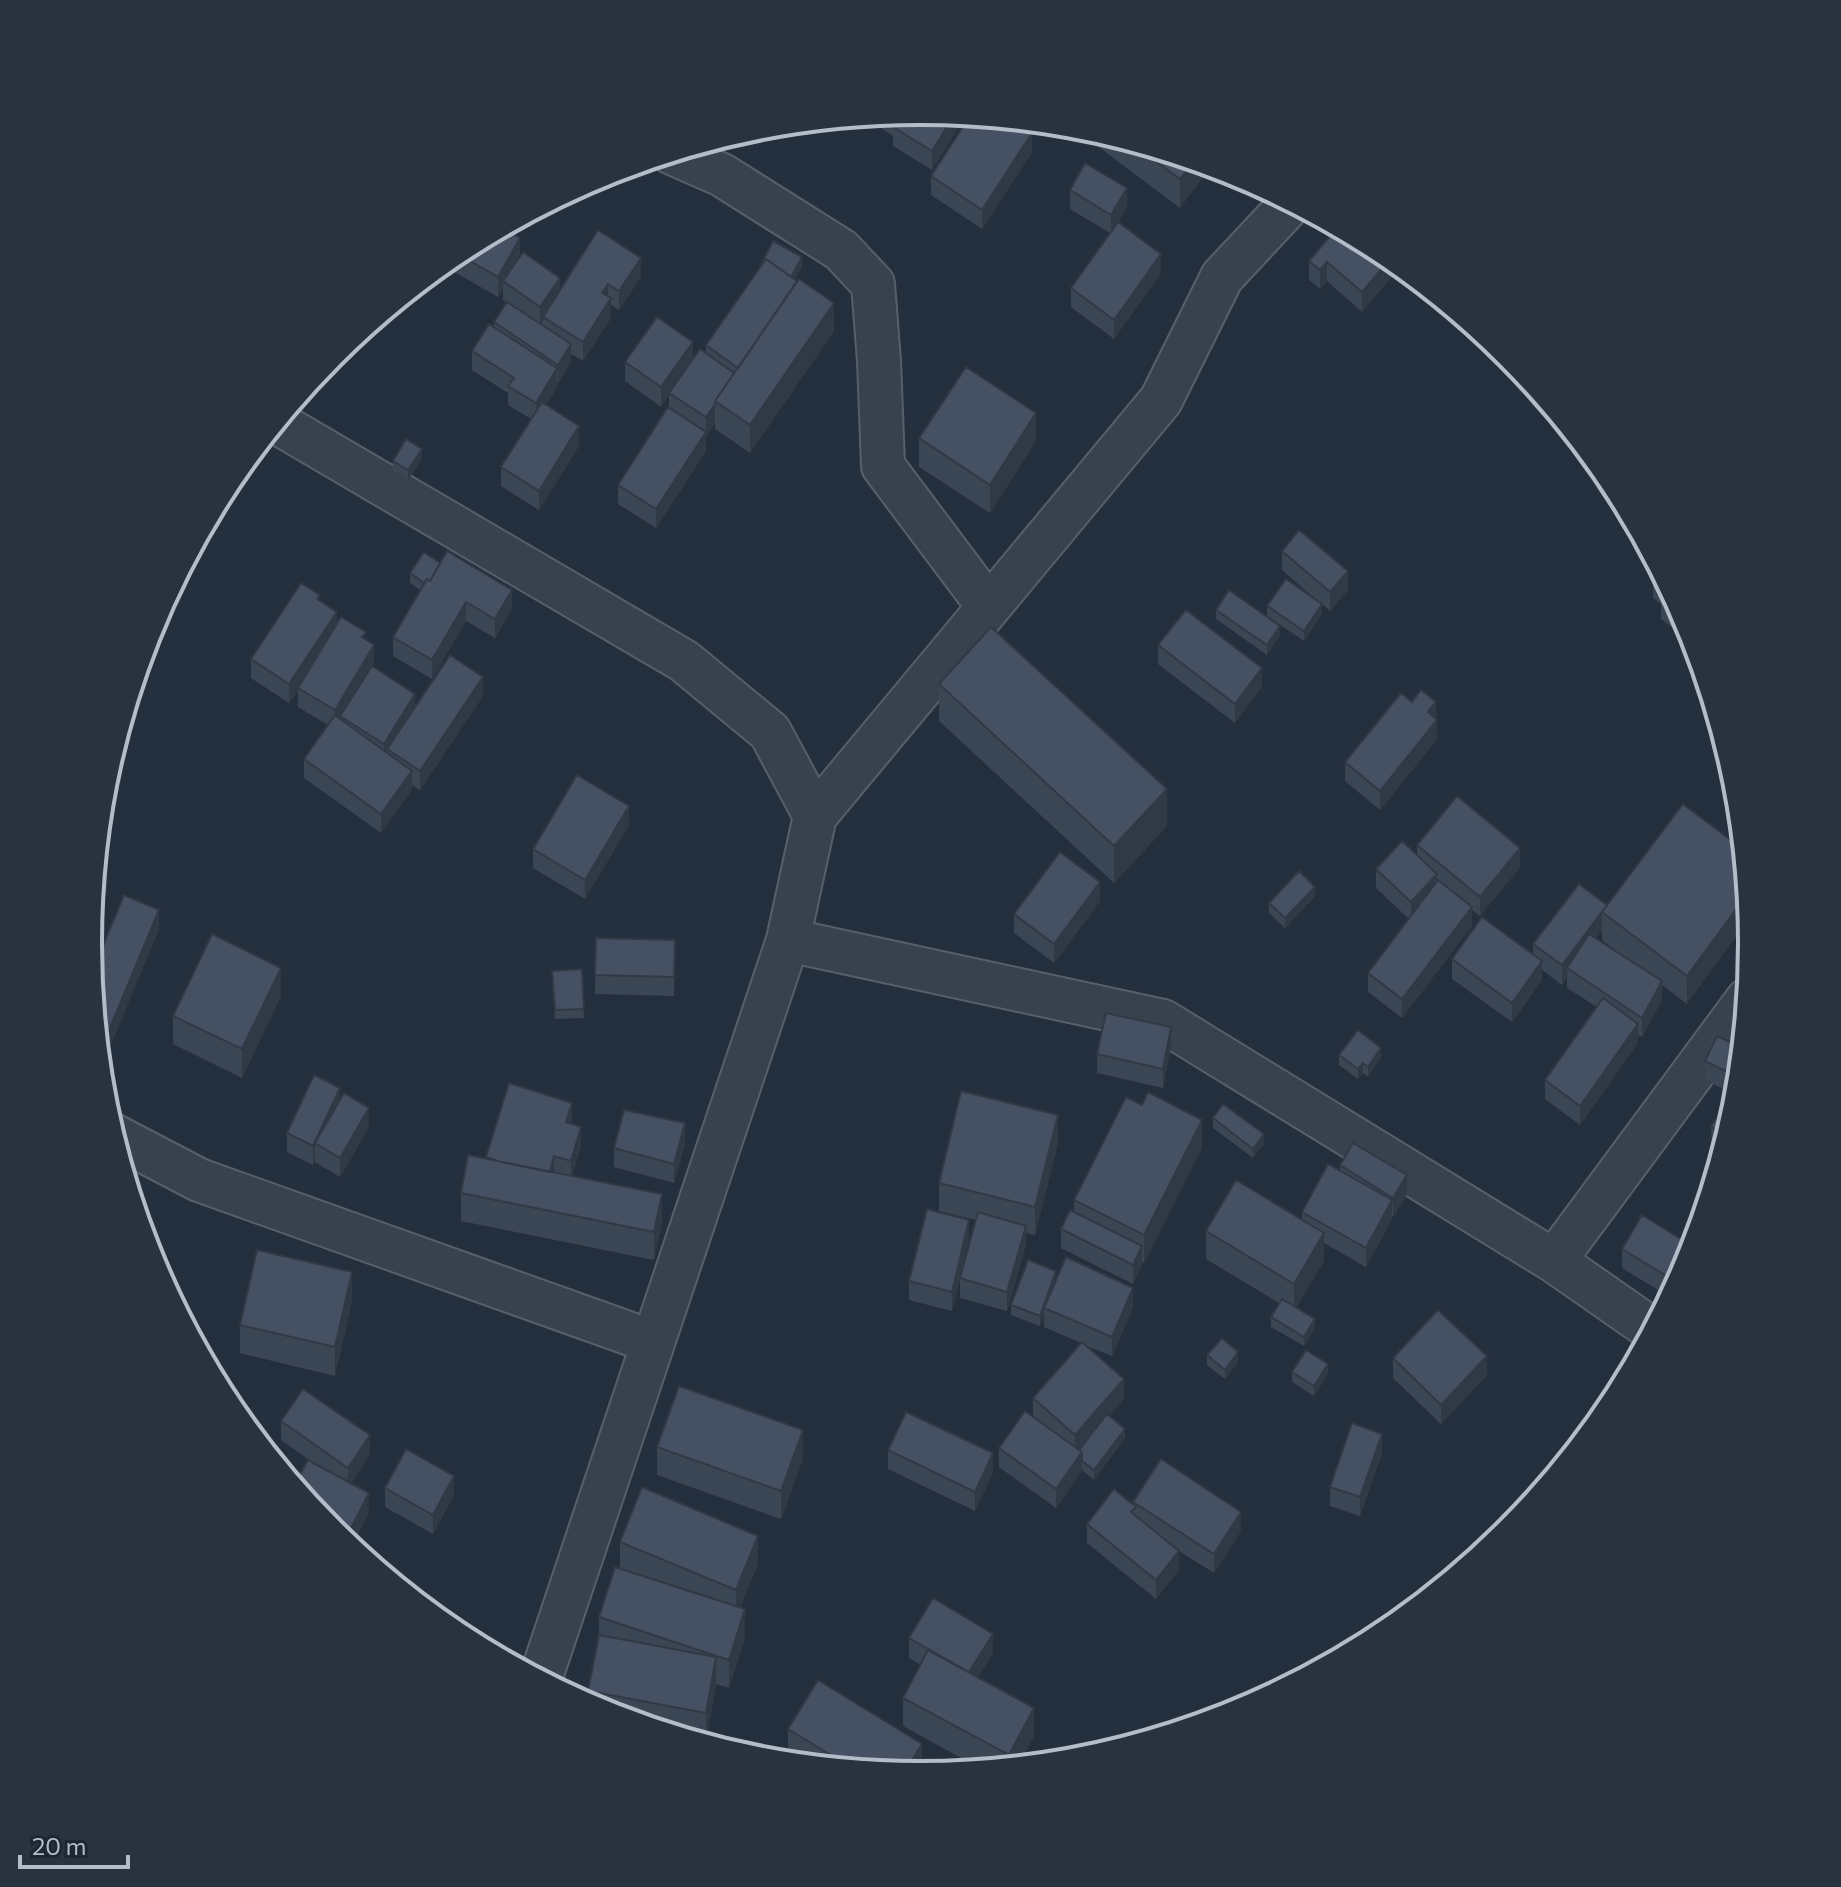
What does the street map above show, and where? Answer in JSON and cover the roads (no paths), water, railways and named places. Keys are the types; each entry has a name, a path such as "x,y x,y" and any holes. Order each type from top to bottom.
{"street":[{"path":"687,159 722,175 841,250 873,284 883,466 988,606"},
{"path":"543,1670 788,940 815,816 1161,400 1222,277 1285,210"},
{"path":"285,428 684,661 770,732 815,816"},
{"path":"788,940 1163,1021 1554,1261 1645,1324"},
{"path":"1554,1261 1735,1016"},
{"path":"127,1142 199,1180 653,1342"}]}
